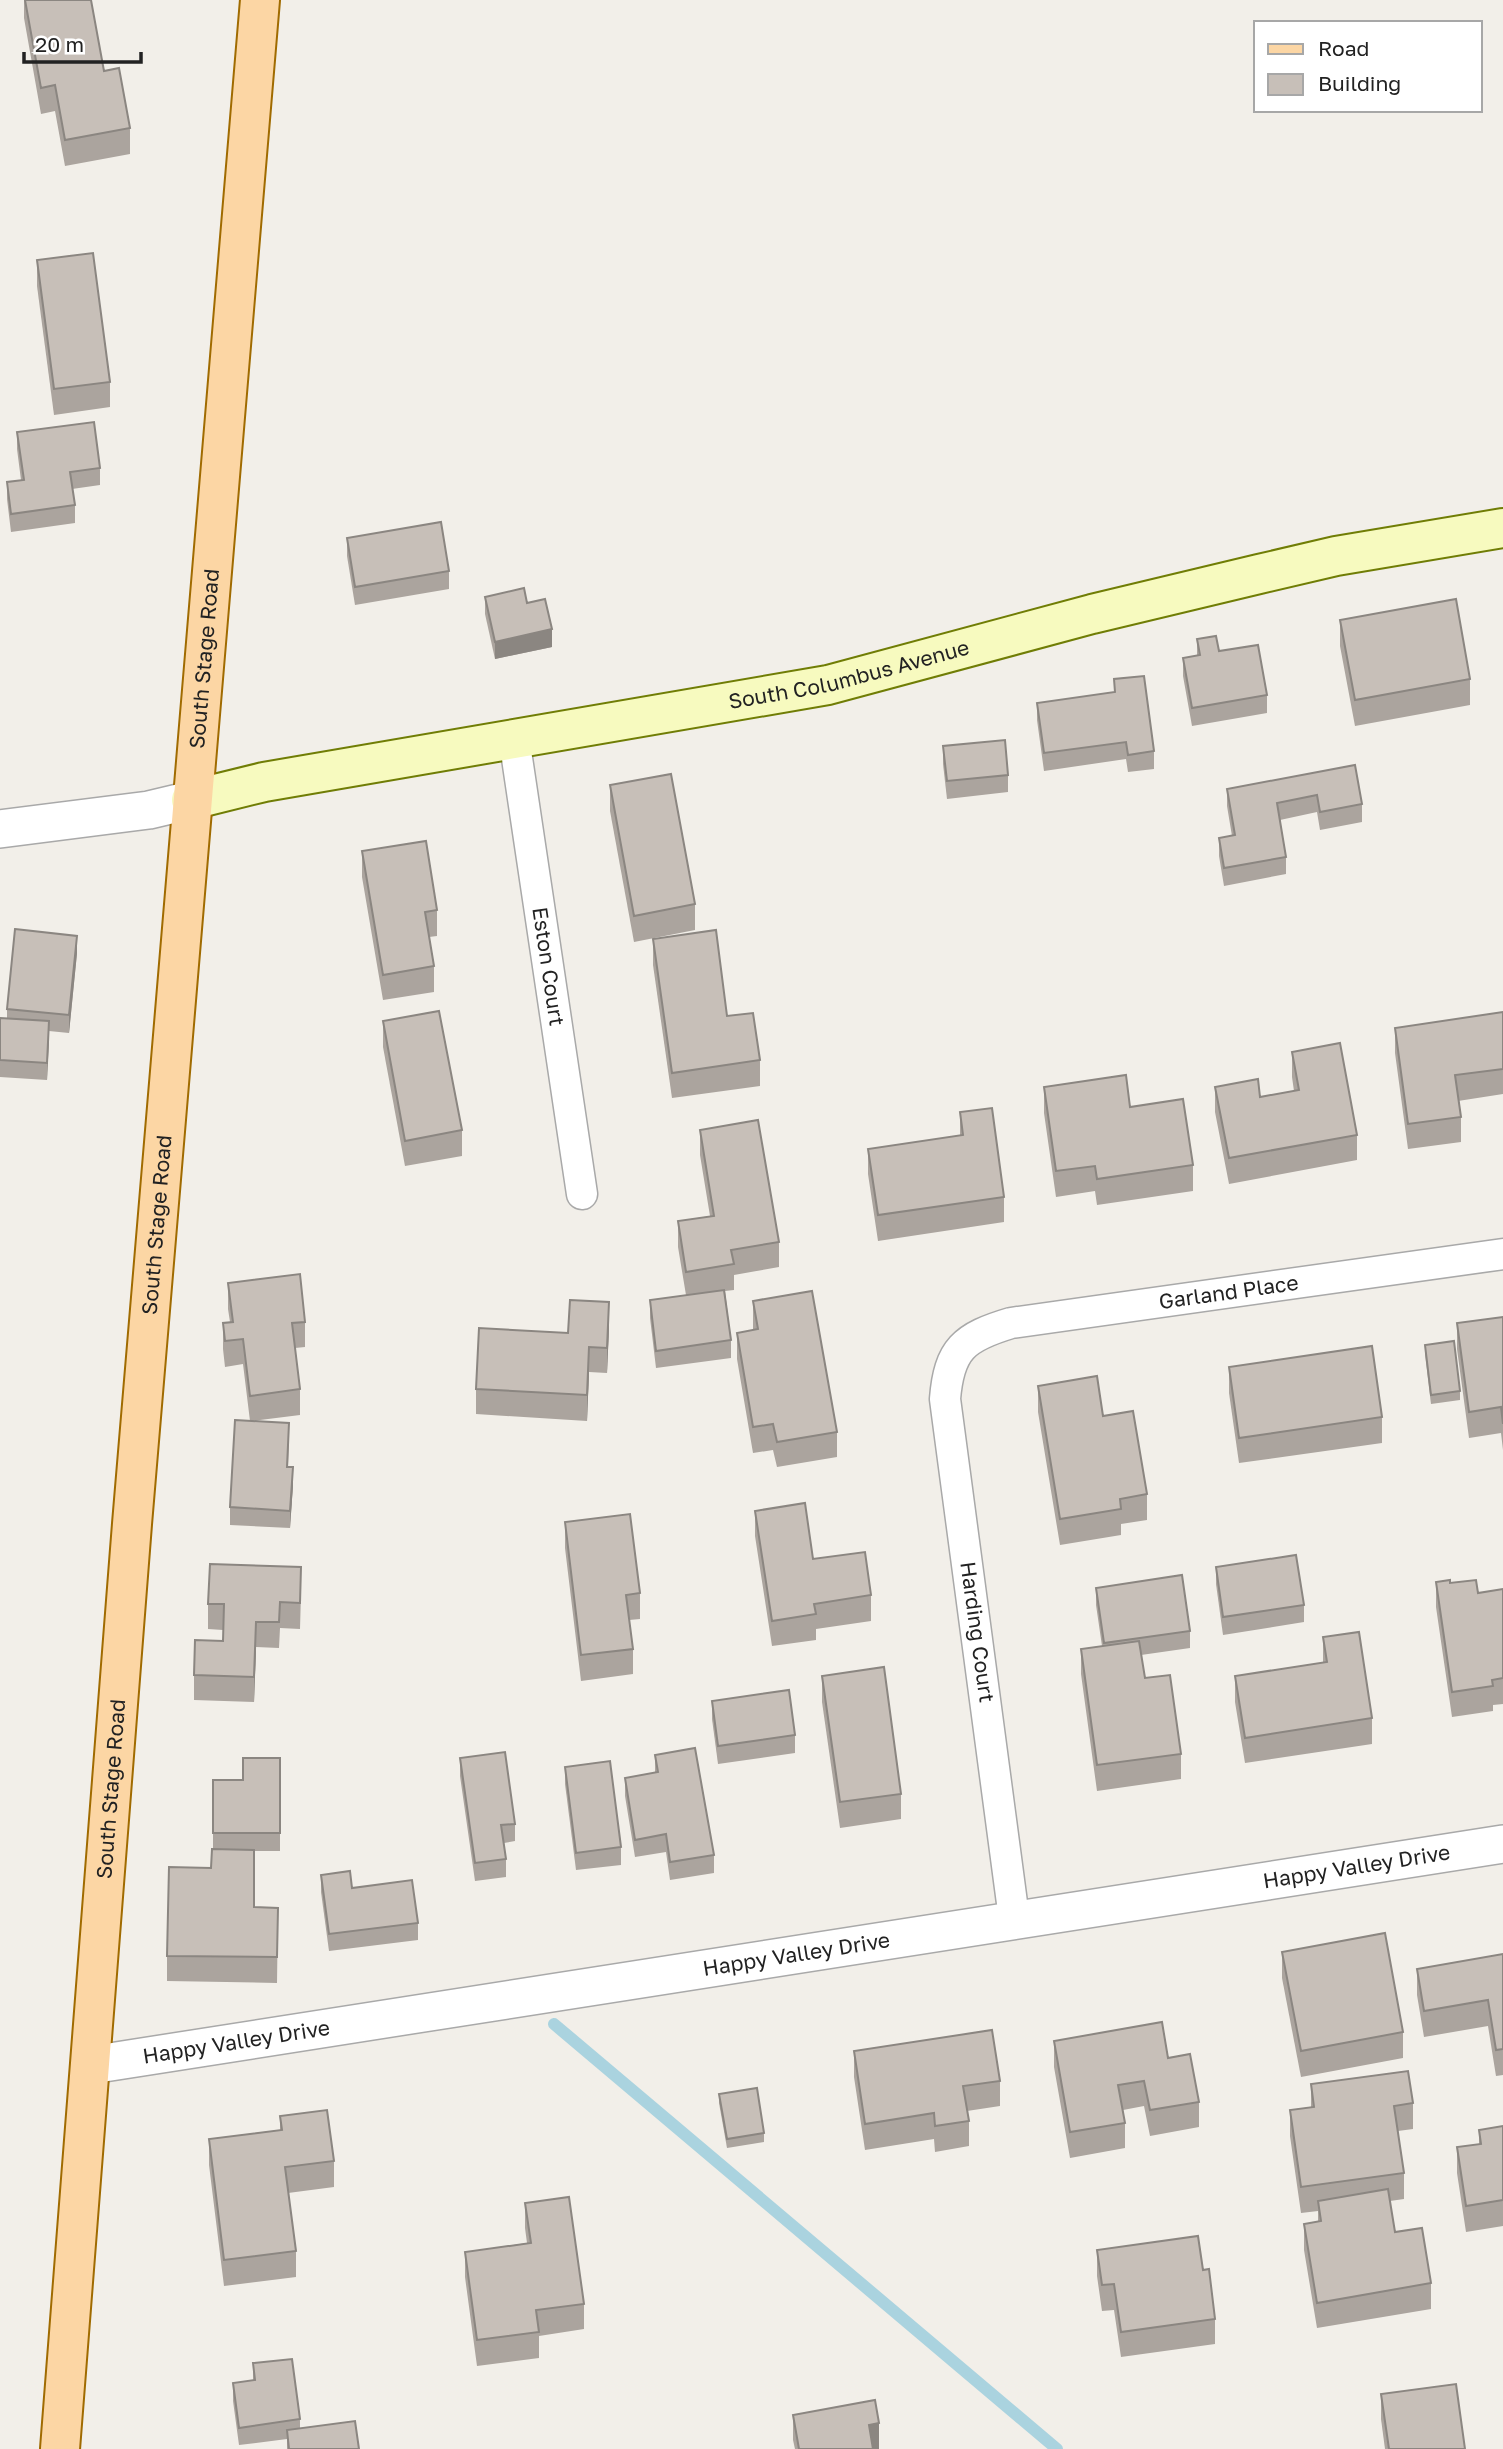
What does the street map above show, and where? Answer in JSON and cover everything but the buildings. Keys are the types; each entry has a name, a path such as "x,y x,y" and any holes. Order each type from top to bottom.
{"main road":[{"name":"South Stage Road","path":"60,2449 191,800 260,0"},
{"name":"South Columbus Avenue","path":"191,800 264,782 828,685 1336,556 1503,528"}],"street":[{"name":"Eston Court","path":"514,738 582,1194"},
{"path":"0,829 149,810 191,800"},
{"name":"Garland Place","path":"960,1348 982,1332 1011,1323 1503,1254"},
{"name":"Harding Court","path":"960,1348 947,1369 945,1399 1014,1918"},
{"name":"Happy Valley Drive","path":"91,2065 1014,1918 1503,1844"}],"waterway":[{"path":"554,2024 1057,2449"}]}
